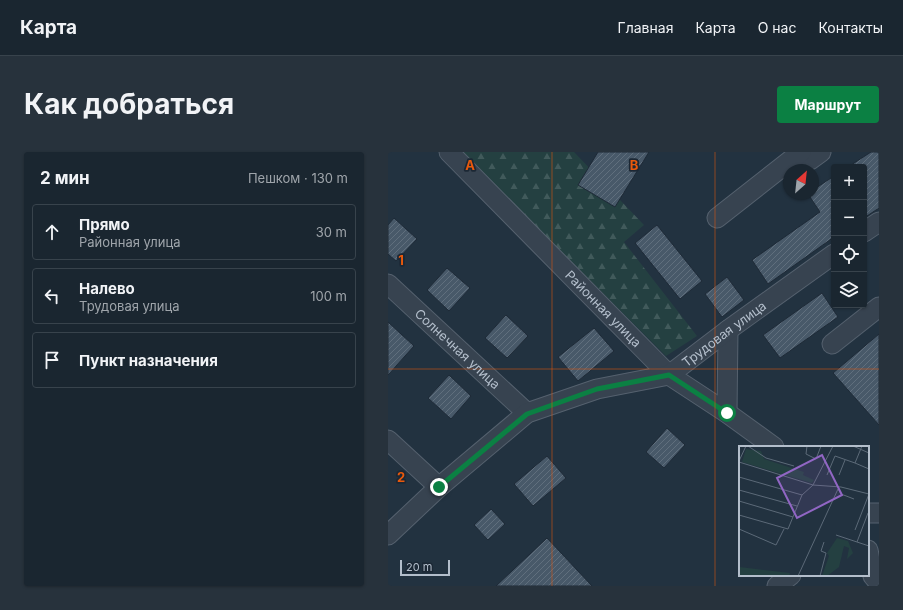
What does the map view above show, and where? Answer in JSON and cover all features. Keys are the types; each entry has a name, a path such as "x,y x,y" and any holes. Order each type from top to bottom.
{"street":[{"name":"Районная улица","path":"449,152 669,375 727,413 773,446"},
{"path":"717,218 802,152 810,160 821,152"},
{"path":"867,230 879,222"},
{"name":"Трудовая улица","path":"388,535 439,487 527,414 597,389 669,375 728,330 831,256"},
{"name":"Солнечная улица","path":"388,284 527,414"},
{"path":"832,344 879,306"},
{"path":"727,413 728,330"},
{"path":"388,440 439,487"},
{"path":"869,555 873,576 879,583"},
{"path":"777,586 789,576"}],"green space":[{"path":"461,152 574,152 644,225 624,242 697,336 666,356"}],"building":[{"path":"598,152 649,152 615,207 578,185"},
{"path":"871,152 879,152 879,208 867,216 867,164 853,164"},
{"path":"831,178 831,239 768,284 752,260 820,212 812,200 819,200 819,186"},
{"path":"394,218 417,239 396,261 388,254 388,225"},
{"path":"657,225 702,281 680,299 635,243"},
{"path":"447,268 470,288 449,311 427,290"},
{"path":"727,277 744,300 722,317 705,294"},
{"path":"822,293 838,317 780,358 763,335"},
{"path":"506,315 528,336 507,358 485,338"},
{"path":"388,322 414,346 388,375"},
{"path":"594,328 614,351 578,381 558,357"},
{"path":"879,334 879,425 833,373"},
{"path":"449,375 471,396 451,419 428,398"},
{"path":"667,428 685,445 664,468 646,452"},
{"path":"547,456 566,478 533,506 514,484"},
{"path":"491,509 505,524 488,540 474,525"},
{"path":"547,538 592,586 496,586"}],"route":[{"path":"439,487 527,414 597,389 669,375 727,413"}]}
